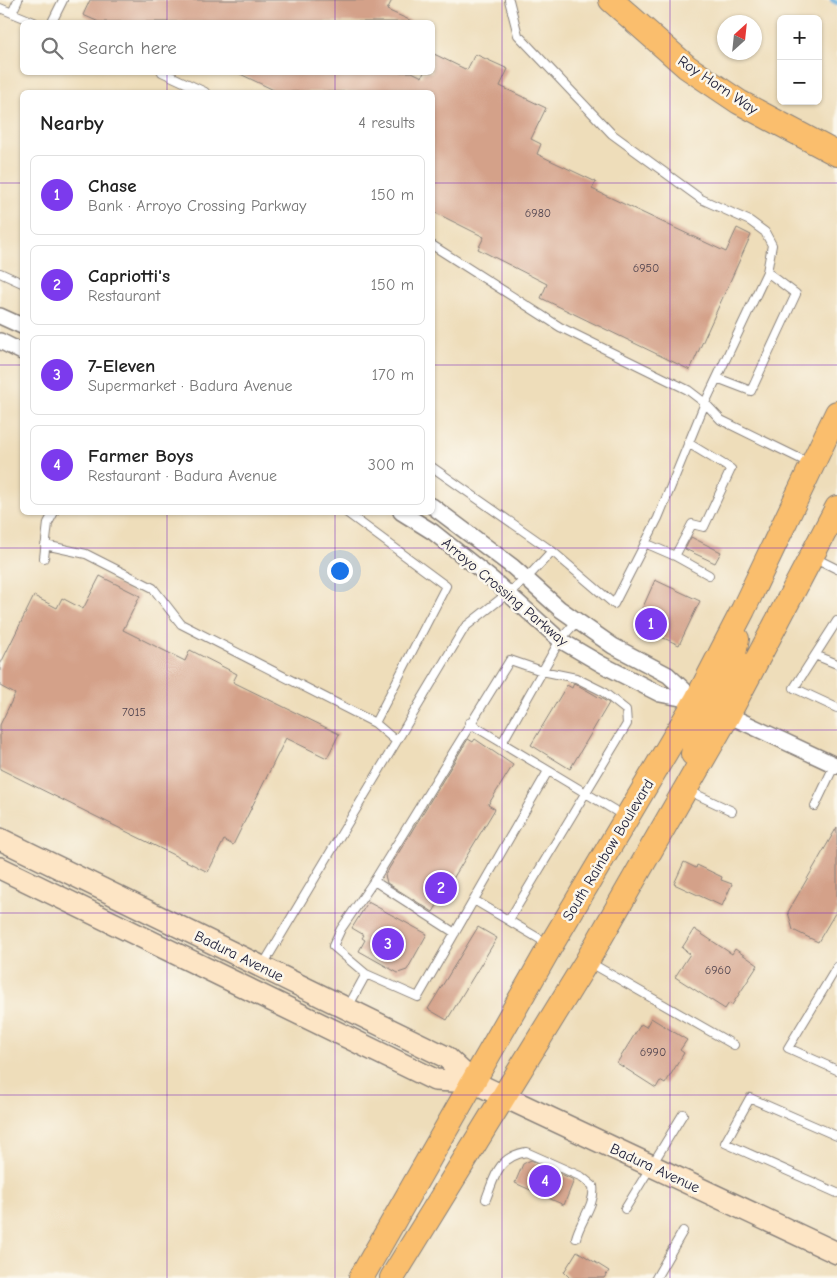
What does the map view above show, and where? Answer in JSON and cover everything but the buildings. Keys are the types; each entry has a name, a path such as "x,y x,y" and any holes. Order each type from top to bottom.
{"main road":[{"name":"Roy Horn Way","path":"611,0 687,67 739,102 837,154"},
{"name":"South Rainbow Boulevard","path":"361,1278 551,945 628,819 696,701 743,610 837,413"},
{"path":"392,1278 502,1096 587,961 728,715 837,508"},
{"path":"728,715 720,702 721,694 730,674 743,610"},
{"path":"685,790 696,739 707,717 705,706 696,701"},
{"name":"Badura Avenue","path":"0,839 446,1057 473,1082 837,1253"},
{"name":"Badura Avenue","path":"0,868 435,1080 473,1082"},
{"path":"250,990 262,967"}],"street":[{"path":"0,316 20,325"},
{"path":"0,341 20,351"},
{"name":"Arroyo Crossing Parkway","path":"435,508 526,579 560,609 613,646 668,675 696,701"},
{"name":"Arroyo Crossing Parkway","path":"406,515 433,532 560,640 601,664 660,694 696,701"},
{"path":"728,715 836,763"}],"lane":[{"path":"12,13 18,0"},
{"path":"53,20 63,0"},
{"path":"435,469 552,551 614,604 645,543 705,403 767,272 772,245 765,232 750,221 701,199 612,134 518,35 509,0"},
{"path":"0,8 29,20"},
{"path":"168,75 201,90"},
{"path":"435,247 560,327 688,390 705,403 721,420 813,465"},
{"path":"717,378 751,391 796,294 767,272"},
{"path":"0,273 20,282"},
{"path":"675,556 692,524 704,527 731,469 688,443"},
{"path":"44,558 48,523 52,515"},
{"path":"350,515 446,586 375,723"},
{"path":"645,543 675,556 709,575"},
{"path":"45,546 86,554 153,588 181,624 375,723 396,741"},
{"path":"262,967 465,627 526,579 552,551"},
{"path":"811,556 837,569"},
{"path":"502,743 560,640 577,621"},
{"path":"837,622 794,688 837,708"},
{"path":"815,655 837,664"},
{"path":"509,920 627,724 626,710 602,691 576,678 542,672 510,660 469,723 374,881 341,929 333,946 366,974 418,998 548,771"},
{"path":"469,723 628,819"},
{"path":"815,806 836,763"},
{"path":"685,790 732,811"},
{"path":"374,881 455,932"},
{"path":"474,900 551,945"},
{"path":"587,961 734,1046"},
{"path":"837,967 788,1048 837,1070"},
{"path":"347,1009 366,974"},
{"path":"837,1136 750,1098 725,1143 837,1193"},
{"path":"625,1209 683,1114"},
{"path":"486,1199 502,1164 508,1158 526,1152 582,1177 593,1186 594,1198 579,1226 576,1238"},
{"path":"656,1278 683,1231"}],"waterway":[{"path":"832,0 837,3"}],"place":[{"name":"Chase","path":"651,624"},
{"name":"Capriotti's","path":"441,888"},
{"name":"7-Eleven","path":"388,944"},
{"name":"Farmer Boys","path":"545,1181"}]}
